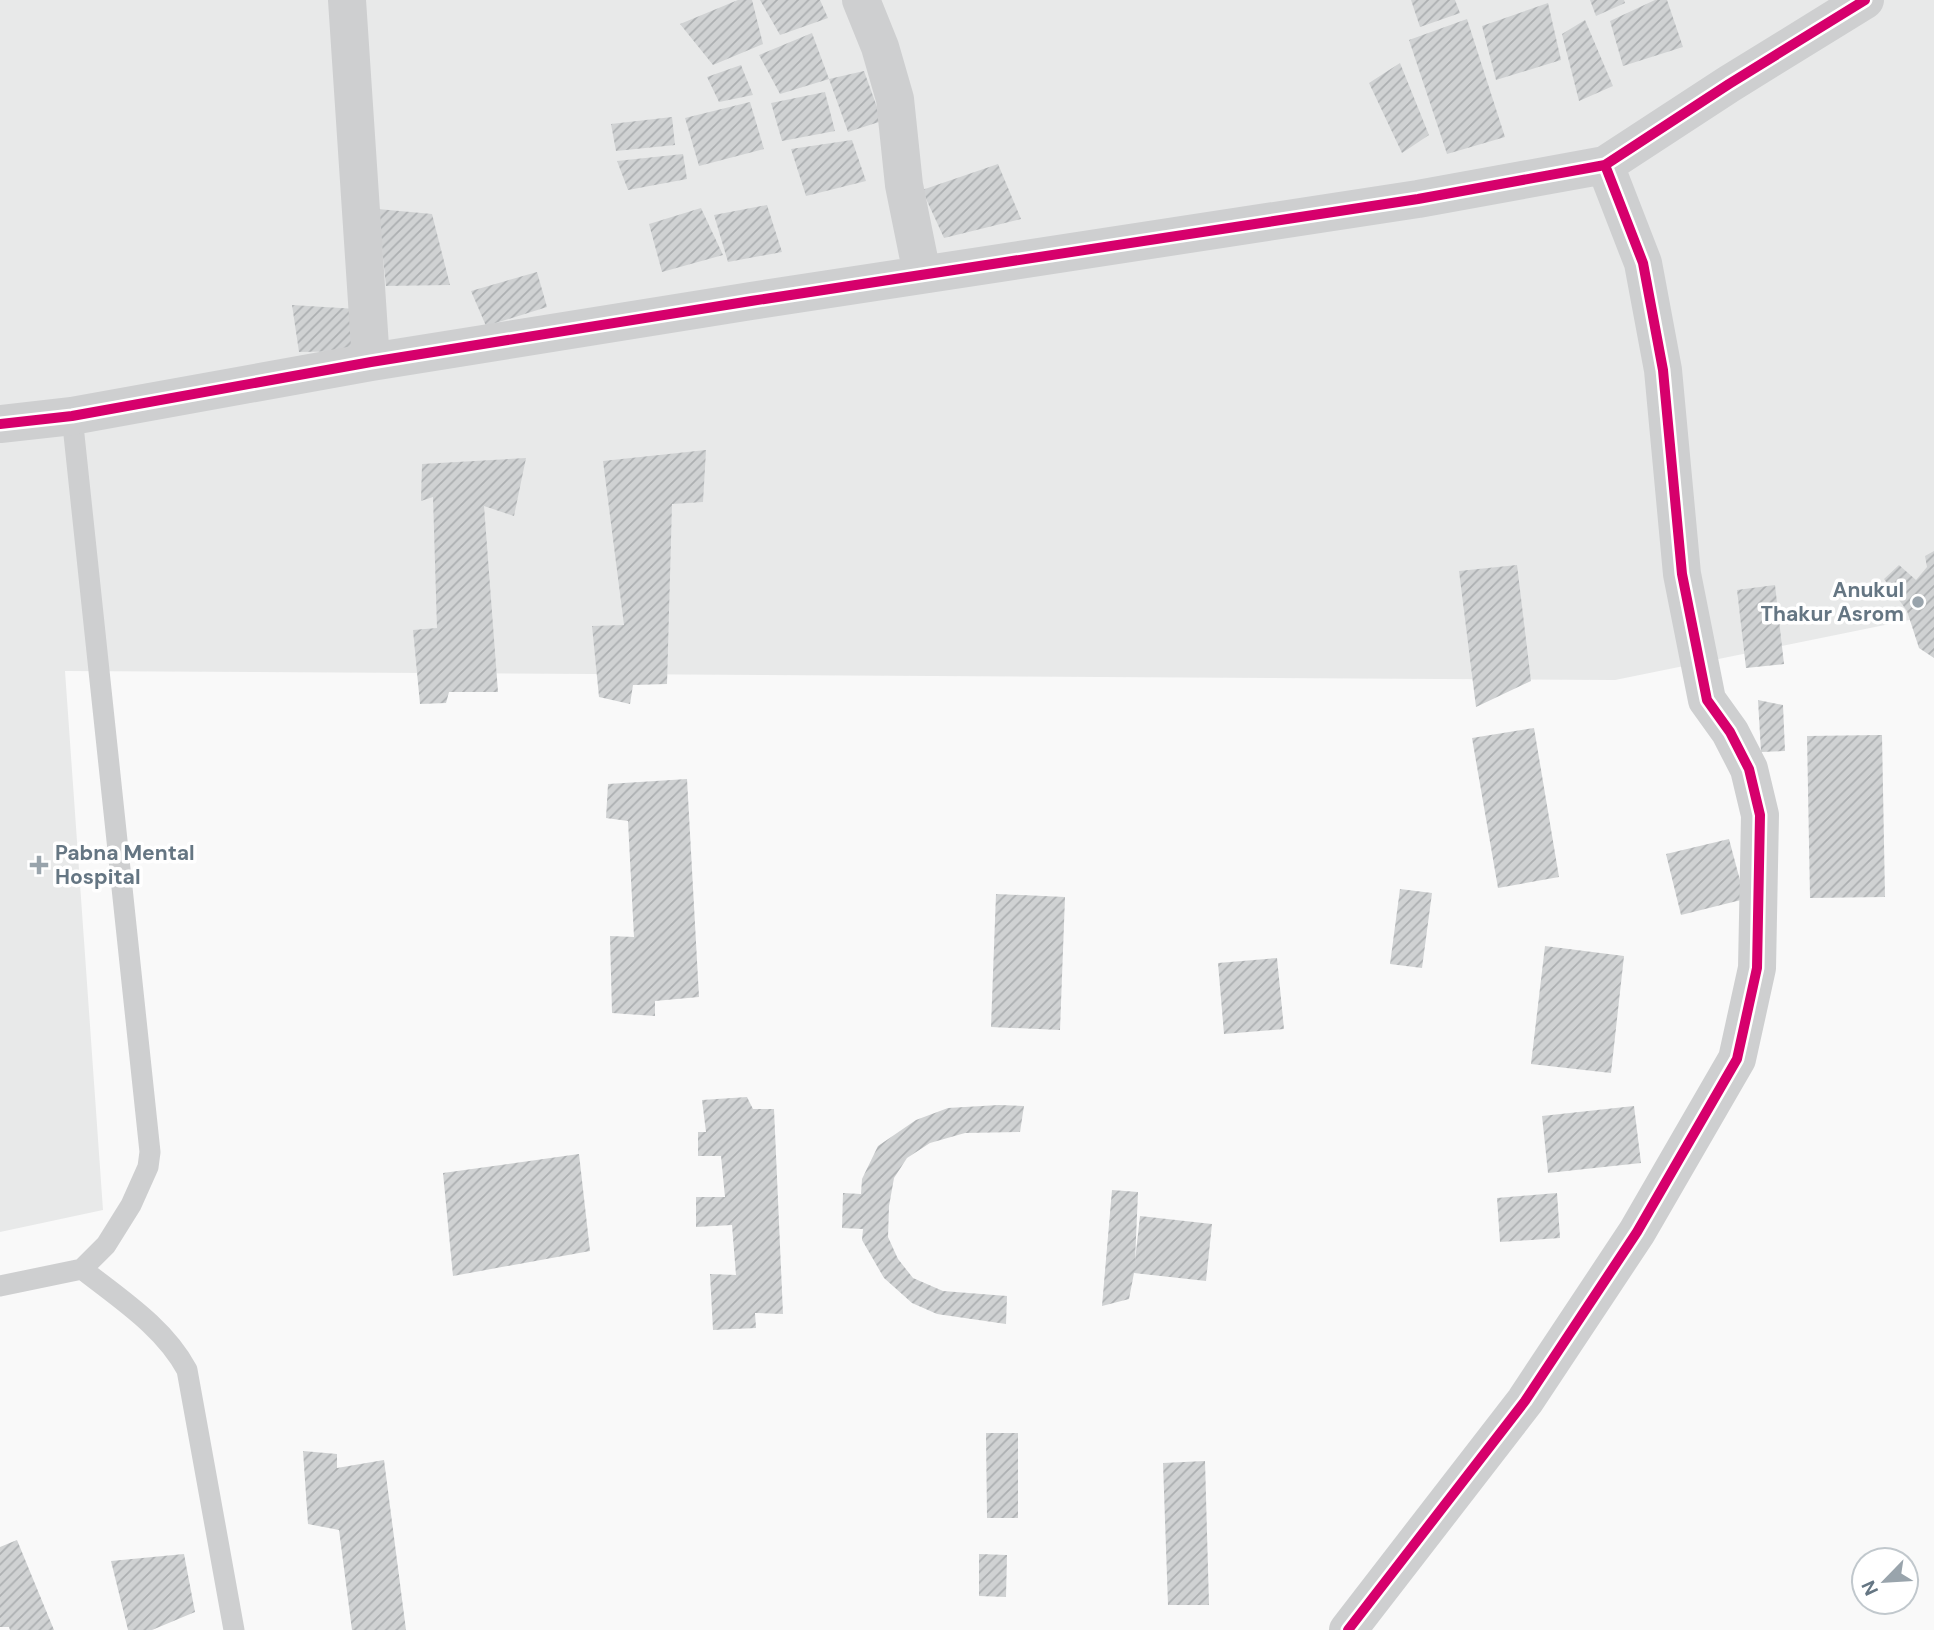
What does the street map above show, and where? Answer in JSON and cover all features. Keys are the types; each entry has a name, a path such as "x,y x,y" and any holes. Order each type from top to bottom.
{"street":[{"path":"347,0 371,362"},
{"path":"861,0 880,47 895,99 904,185 922,274"},
{"path":"0,424 72,416 371,362 922,274 1418,199 1605,165 1865,0"},
{"path":"1348,1630 1525,1401 1637,1232 1737,1059 1756,968 1760,815 1745,759 1707,700 1682,574 1663,370 1643,264 1605,165"}],"lane":[{"path":"0,1286 82,1269 106,1245 131,1205 148,1167 150,1152 72,416"},
{"path":"82,1269 142,1317 169,1343 187,1370 234,1630"}],"shaded area":[{"path":"0,0 1934,0 1934,615 1615,680 65,671 103,1210 0,1232"}],"building":[{"path":"738,0 752,0 763,44 713,65 680,24"},
{"path":"760,0 820,0 828,18 780,35"},
{"path":"1411,0 1455,0 1460,13 1420,27"},
{"path":"1590,0 1624,0 1625,3 1596,16"},
{"path":"1655,0 1667,0 1683,47 1623,66 1610,21"},
{"path":"1548,3 1561,60 1496,80 1482,26"},
{"path":"1467,19 1505,137 1447,154 1409,40"},
{"path":"1585,20 1613,86 1579,101 1562,34"},
{"path":"812,33 829,79 780,94 759,55"},
{"path":"1400,63 1429,135 1402,153 1369,83"},
{"path":"741,65 753,95 719,102 707,77"},
{"path":"864,71 882,121 848,132 829,79"},
{"path":"825,92 835,131 782,141 771,103"},
{"path":"750,102 764,149 699,166 685,118"},
{"path":"672,117 675,145 616,151 611,124"},
{"path":"852,140 866,181 806,196 791,149"},
{"path":"683,154 687,179 628,190 617,161"},
{"path":"998,164 1021,219 944,238 922,190"},
{"path":"767,205 782,252 728,262 714,215"},
{"path":"701,208 723,255 662,272 649,224"},
{"path":"378,209 432,214 450,285 386,286"},
{"path":"537,272 547,307 486,326 471,291"},
{"path":"292,305 357,309 357,351 299,352"},
{"path":"706,450 703,502 672,504 667,684 633,685 630,704 599,697 592,626 624,625 603,461"},
{"path":"526,458 514,516 484,506 498,692 449,692 446,703 420,704 413,630 437,628 433,497 421,501 422,464"},
{"name":"Anukul Thakur Asrom","path":"1934,551 1934,658 1919,648 1907,611 1884,579 1899,565 1916,580 1927,567 1925,556"},
{"path":"1517,565 1531,681 1476,707 1459,571"},
{"path":"1775,585 1784,664 1746,668 1737,590"},
{"path":"1758,700 1783,705 1785,751 1761,752"},
{"path":"1534,728 1559,877 1498,888 1472,738"},
{"path":"1882,735 1885,897 1810,898 1807,736"},
{"path":"687,779 699,997 655,1001 655,1016 612,1013 610,936 634,937 628,821 606,818 608,784"},
{"path":"1729,839 1745,899 1681,915 1666,854"},
{"path":"1400,889 1432,893 1422,968 1390,964"},
{"path":"996,894 1065,897 1060,1030 991,1027"},
{"path":"1545,946 1624,956 1611,1073 1531,1064"},
{"path":"1277,958 1284,1029 1224,1034 1218,963"},
{"path":"747,1097 753,1109 774,1109 783,1314 755,1313 756,1328 713,1330 710,1274 736,1275 732,1225 696,1227 696,1197 725,1197 721,1156 698,1156 698,1132 706,1132 702,1100"},
{"path":"1024,1106 1020,1132 965,1133 930,1143 907,1158 894,1178 889,1206 888,1237 898,1259 913,1278 943,1291 1007,1296 1006,1324 937,1314 912,1303 884,1278 862,1240 863,1229 842,1228 843,1193 861,1194 862,1179 878,1146 916,1120 948,1108"},
{"path":"1634,1106 1641,1163 1548,1173 1542,1116"},
{"path":"579,1154 590,1251 453,1276 443,1173"},
{"path":"1112,1190 1138,1192 1135,1261 1140,1216 1212,1224 1206,1281 1134,1273 1129,1299 1102,1306"},
{"path":"1557,1193 1560,1238 1500,1242 1497,1198"},
{"path":"986,1433 1018,1433 1018,1518 987,1518"},
{"path":"303,1451 337,1454 337,1468 384,1460 406,1630 352,1630 339,1530 308,1524"},
{"path":"1205,1461 1209,1605 1168,1605 1163,1463"},
{"path":"17,1540 54,1630 10,1630 9,1627 0,1627 0,1547"},
{"path":"184,1554 195,1612 152,1630 128,1630 111,1561"},
{"path":"979,1554 1007,1555 1006,1597 979,1596"}],"cycle path":[{"path":"0,424 72,416 371,362 751,301 1418,199 1605,165 1865,0"},
{"path":"1348,1630 1525,1401 1637,1232 1737,1059 1757,968 1760,815 1749,769 1730,732 1707,700 1682,574 1663,370 1643,263 1605,165"}],"place":[{"name":"Anukul Thakur Asrom","path":"1918,602"},
{"name":"Pabna Mental Hospital","path":"39,865"}]}
